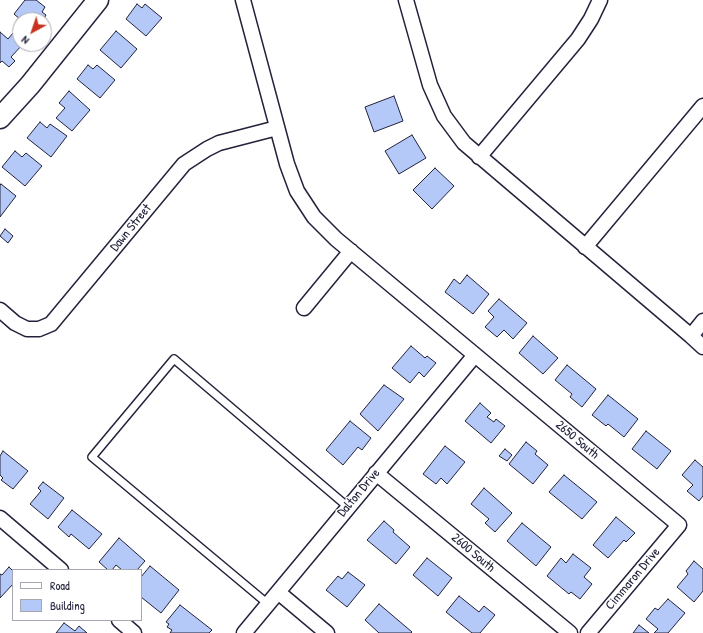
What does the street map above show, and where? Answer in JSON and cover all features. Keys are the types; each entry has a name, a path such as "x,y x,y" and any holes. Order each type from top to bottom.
{"street":[{"path":"0,118 30,85 98,0"},
{"name":"2650 South","path":"243,0 292,178 305,204 324,228 679,525"},
{"path":"406,0 430,85 436,101 454,130 479,157 703,346"},
{"path":"479,157 578,39 591,19 600,0"},
{"path":"585,246 703,106"},
{"name":"Dawn Street","path":"0,310 15,323 27,329 39,329 51,324 184,164 200,152 220,143 277,128"},
{"path":"304,308 351,251"},
{"path":"691,336 703,321"},
{"name":"Dalton Drive","path":"244,633 376,472 475,355"},
{"name":"2600 South","path":"376,472 570,633"},
{"path":"0,518 60,569"},
{"name":"Cimmaron Drive","path":"588,633 679,525"},
{"path":"278,592 327,633"},
{"path":"120,621 134,633"}],"lane":[{"path":"268,604 92,457 174,359 348,507"}],"building":[{"path":"25,0 36,0 45,7 42,12 16,12"},
{"path":"137,4 142,8 145,4 162,18 146,36 126,19"},
{"path":"116,31 137,49 121,68 100,50"},
{"path":"0,32 8,39 12,34 12,52 16,52 11,57 15,61 9,67 2,61 0,63"},
{"path":"88,65 93,69 97,65 115,80 100,98 77,79"},
{"path":"69,91 90,110 72,131 56,118 65,108 59,103"},
{"path":"394,96 403,121 374,132 365,107"},
{"path":"40,122 47,128 50,124 67,136 51,157 27,138"},
{"path":"412,135 426,158 399,174 385,151"},
{"path":"15,151 22,157 26,153 42,166 25,186 2,167"},
{"path":"435,168 454,186 432,209 413,190"},
{"path":"1,184 16,196 0,217 0,185"},
{"path":"5,229 13,236 8,243 0,236"},
{"path":"467,275 489,294 473,314 445,292 454,279 460,284"},
{"path":"499,299 527,323 513,339 504,330 497,337 485,327 494,317 488,311"},
{"path":"533,336 558,358 543,374 519,353"},
{"path":"411,346 425,358 427,356 436,363 424,377 419,372 410,383 392,368"},
{"path":"567,365 596,389 582,407 570,397 572,394 555,380"},
{"path":"384,385 404,399 378,431 360,414"},
{"path":"608,395 638,419 624,437 608,424 606,426 592,415"},
{"path":"480,403 491,413 487,417 494,422 496,419 505,426 491,443 465,421"},
{"path":"350,421 371,438 362,450 358,447 343,465 326,450"},
{"path":"646,431 671,451 657,469 632,449"},
{"path":"526,442 537,451 535,454 548,465 533,484 509,464"},
{"path":"445,446 465,462 447,484 441,478 436,484 423,474"},
{"path":"505,449 512,455 507,461 499,456"},
{"path":"3,451 28,471 13,489 1,480 3,478 0,475 0,456"},
{"path":"695,460 703,467 703,496 699,501 687,491 693,485 682,475"},
{"path":"564,475 597,502 582,519 549,492"},
{"path":"43,482 64,498 48,519 30,504 41,491 38,488"},
{"path":"484,488 512,513 495,532 485,523 489,519 471,504"},
{"path":"72,510 102,534 89,549 71,534 69,537 58,527"},
{"path":"616,517 635,533 626,542 624,540 608,558 593,545"},
{"path":"384,521 394,530 393,532 410,547 396,564 367,540"},
{"path":"522,523 551,547 536,566 507,541"},
{"path":"119,538 145,561 138,569 121,569 116,565 113,569 107,569 99,562"},
{"path":"573,554 591,568 584,577 592,584 580,599 571,592 569,594 547,576 561,558 566,563"},
{"path":"427,558 452,578 438,596 413,575"},
{"path":"694,561 703,569 703,591 694,602 677,587 688,574 686,571"},
{"path":"150,566 179,590 161,613 142,598 142,576"},
{"path":"9,567 12,570 12,585 0,598 0,574 2,575"},
{"path":"348,572 365,585 347,607 326,590 338,576 342,579"},
{"path":"459,596 479,612 484,606 495,615 480,633 472,633 446,612"},
{"path":"668,599 685,613 668,633 654,633 658,629 646,619 655,608 658,610"},
{"path":"379,604 412,632 379,633 365,620"},
{"path":"180,605 212,630 209,633 170,633 172,630 167,627 169,624 166,622"},
{"path":"64,623 75,631 79,626 87,633 56,633"},
{"path":"639,625 649,633 633,633"}]}
